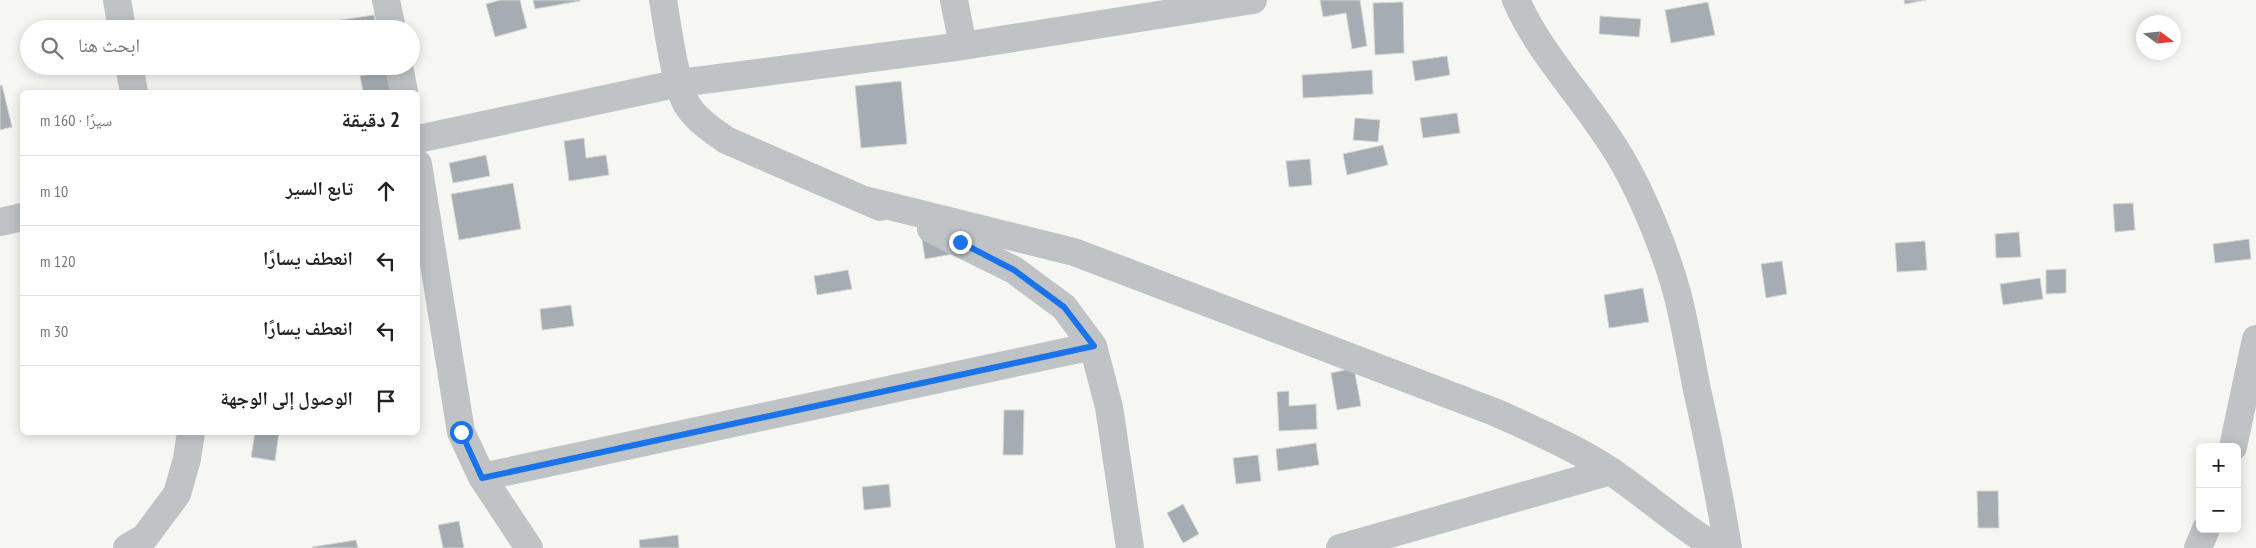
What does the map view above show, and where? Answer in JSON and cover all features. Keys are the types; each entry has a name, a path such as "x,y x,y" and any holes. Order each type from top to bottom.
{"street":[{"path":"117,0 120,20"},
{"path":"386,0 390,20"},
{"path":"662,0 680,83 687,104 704,124 726,140 960,242 1014,270 1064,307 1094,346 1109,407 1130,548"},
{"path":"954,0 963,46"},
{"path":"1516,0 1524,19 1553,64 1586,106 1623,160 1648,214 1677,292 1717,484 1728,548"},
{"path":"420,139 680,83 963,46 1243,1"},
{"path":"131,75 134,90"},
{"path":"401,75 404,90"},
{"path":"420,176 461,432 482,478 529,548"},
{"path":"865,200 1074,252 1497,412 1565,444 1610,471 1707,545"},
{"path":"0,222 20,217"},
{"path":"2234,443 2256,339"},
{"path":"482,478 1094,346"},
{"path":"128,548 145,537 177,494 187,459 191,435"},
{"path":"1340,548 1610,471"},
{"path":"2198,548 2204,533"}],"building":[{"path":"500,0 520,0 527,28 495,37 486,4"},
{"path":"533,0 580,0 580,1 535,9"},
{"path":"1320,0 1360,0 1367,46 1352,49 1346,13 1323,17"},
{"path":"1904,0 1926,0 1905,4"},
{"path":"1403,2 1404,53 1375,55 1373,3"},
{"path":"1708,2 1715,35 1671,43 1665,10"},
{"path":"374,15 375,20 341,20"},
{"path":"1600,16 1641,19 1639,37 1599,34"},
{"path":"1447,56 1450,75 1415,81 1412,61"},
{"path":"1372,70 1373,94 1303,98 1302,75"},
{"path":"387,75 391,90 363,90 360,76"},
{"path":"901,81 907,144 861,148 855,86"},
{"path":"2,85 12,127 0,130 0,86"},
{"path":"1457,113 1460,133 1423,138 1420,118"},
{"path":"1355,118 1380,120 1378,142 1353,140"},
{"path":"584,138 586,158 606,155 609,175 569,181 564,141"},
{"path":"1383,145 1388,165 1347,175 1343,154"},
{"path":"486,155 490,176 453,183 449,163"},
{"path":"1310,159 1312,185 1289,187 1286,161"},
{"path":"513,183 521,229 459,240 451,194"},
{"path":"2133,203 2135,230 2115,232 2113,204"},
{"path":"2019,232 2021,257 1996,258 1995,234"},
{"path":"955,233 959,253 925,259 922,239"},
{"path":"2249,239 2251,259 2215,263 2213,244"},
{"path":"1925,241 1927,270 1897,272 1895,243"},
{"path":"1782,261 1787,294 1766,298 1761,264"},
{"path":"2066,269 2066,293 2046,294 2046,270"},
{"path":"848,270 852,289 817,295 814,276"},
{"path":"2040,278 2043,299 2003,305 2000,284"},
{"path":"1643,288 1649,322 1609,328 1604,295"},
{"path":"571,305 574,326 542,330 540,309"},
{"path":"1354,368 1361,406 1337,410 1331,373"},
{"path":"1289,391 1289,406 1316,404 1317,429 1279,431 1277,392"},
{"path":"1004,410 1024,410 1023,455 1003,455"},
{"path":"255,435 279,435 275,461 251,457"},
{"path":"1316,443 1319,465 1278,471 1276,449"},
{"path":"1258,455 1261,481 1236,484 1233,458"},
{"path":"889,484 891,507 864,510 862,487"},
{"path":"1977,491 1998,491 1999,528 1978,528"},
{"path":"1183,504 1199,534 1183,543 1167,513"},
{"path":"459,521 464,548 443,548 438,525"},
{"path":"678,535 679,548 640,548 639,540"},
{"path":"356,540 358,548 312,547"}],"route":[{"path":"461,432 482,478 1094,346 1064,307 1014,270 960,242"}]}
